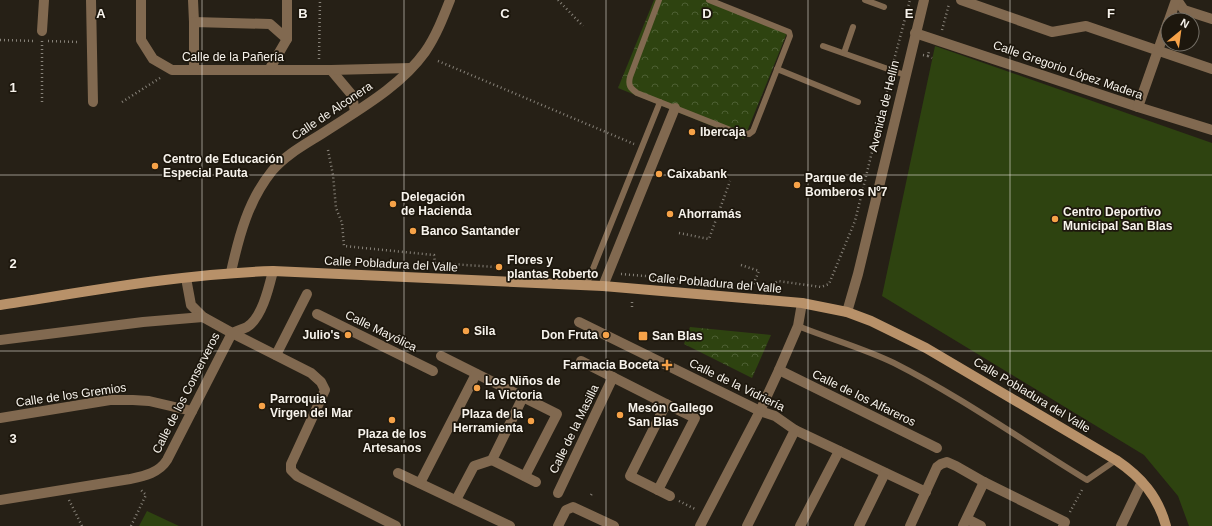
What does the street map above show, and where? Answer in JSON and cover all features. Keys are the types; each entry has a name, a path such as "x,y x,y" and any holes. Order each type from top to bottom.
{"street":[{"path":"42,31 44,0"},
{"path":"91,0 94,102"},
{"name":"Calle de la Pañería","path":"141,0 141,40 153,59 172,70 331,70 411,68"},
{"path":"194,0 194,70"},
{"path":"269,70 287,39 287,0"},
{"name":"Calle de Alconera","path":"231,272 242,227 249,208 272,170 291,154 392,86 411,68 425,52 436,33 450,0"},
{"name":"Avenida de Hellín","path":"847,312 858,274 924,0"},
{"path":"961,0 1052,32 1086,26 1212,69"},
{"path":"1177,0 1184,10 1212,19"},
{"path":"1172,12 1177,0"},
{"path":"194,22 270,24 287,39"},
{"name":"Calle Gregorio López Madera","path":"915,33 1138,108 1212,130"},
{"path":"1138,108 1160,44"},
{"path":"331,70 352,95 355,112"},
{"path":"603,286 675,108"},
{"path":"232,333 248,326 259,313 268,295 273,271"},
{"name":"Calle Pobladura del Valle","path":"0,304 231,272 273,271 603,286 802,303 847,312 871,321 926,348 1116,460 1131,471 1154,496 1163,514 1166,526"},
{"path":"186,278 191,305 203,318 311,373 321,382 325,390 290,464 291,470 296,476 396,526"},
{"path":"276,355 307,294"},
{"path":"700,526 760,411 779,370 798,326 802,303"},
{"name":"Calle Mayólica","path":"317,314 433,371"},
{"path":"0,340 143,322 203,318"},
{"name":"Calle de la Vidriería","path":"579,322 760,411 775,416 795,430 839,452 926,492"},
{"name":"Calle de los Conserveros","path":"0,500 130,479 145,475 163,465 232,333"},
{"path":"440,356 557,414 525,476"},
{"name":"Calle de la Masilla","path":"582,361 695,418 658,490"},
{"name":"Calle de los Alfareros","path":"779,370 937,448"},
{"path":"420,484 476,374"},
{"name":"Calle de la Masilla","path":"558,493 614,377"},
{"path":"492,460 523,397"},
{"name":"Calle de los Gremios","path":"0,418 110,400 148,401 192,411"},
{"path":"666,404 630,476 670,496"},
{"path":"747,526 795,430"},
{"path":"800,526 839,452"},
{"path":"456,500 474,466 492,460 536,482"},
{"path":"910,526 937,467 947,462 1064,524"},
{"path":"398,473 510,526"},
{"path":"859,526 885,473"},
{"path":"981,526 965,522 984,482"},
{"path":"1121,526 1142,482"},
{"path":"558,526 566,510 573,507 598,523 614,526"}],"lane":[{"path":"659,0 628,84 630,89 636,93 738,133 749,134 753,131 790,36 789,32 709,0"},
{"path":"865,0 884,7"},
{"path":"844,53 853,27"},
{"path":"823,46 905,75"},
{"path":"777,69 858,102"},
{"path":"586,286 660,102"},
{"path":"798,326 824,337 860,348 894,363 961,402 1086,480 1116,460"}],"path":[{"path":"319,70 320,0"},
{"path":"558,0 584,26"},
{"path":"745,284 770,286 778,281 821,287 829,284 855,221 910,0"},
{"path":"42,31 42,102"},
{"path":"928,56 932,58"},
{"path":"438,61 642,148"},
{"path":"122,102 172,70"},
{"path":"328,150 333,175 336,208 342,223 344,246 434,256 435,263 499,267"},
{"path":"679,233 709,239 730,182"},
{"path":"740,265 759,271 753,285"},
{"path":"608,273 722,282"},
{"path":"130,479 146,495 130,526"},
{"path":"1064,524 1086,480"},
{"path":"64,489 82,526"},
{"path":"670,496 696,509"}],"green space":[{"path":"654,0 706,0 787,33 744,139 618,88"},
{"name":"Centro Deportivo Municipal San Blas","path":"935,46 1212,143 1212,526 1189,526 1178,496 1144,455 882,296"},
{"path":"690,327 771,335 752,378 684,344"},
{"path":"147,511 179,526 139,526"}],"place":[{"name":"Ibercaja","path":"692,132"},
{"name":"Centro de Educación Especial Pauta","path":"155,166"},
{"name":"Caixabank","path":"659,174"},
{"name":"Parque de Bomberos Nº7","path":"797,185"},
{"name":"Delegación de Hacienda","path":"393,204"},
{"name":"Ahorramás","path":"670,214"},
{"name":"Centro Deportivo Municipal San Blas","path":"1055,219"},
{"name":"Banco Santander","path":"413,231"},
{"name":"Flores y plantas Roberto","path":"499,267"},
{"name":"Sila","path":"466,331"},
{"name":"Julio's","path":"348,335"},
{"name":"Don Fruta","path":"606,335"},
{"name":"San Blas","path":"643,336"},
{"name":"Farmacia Boceta","path":"667,365"},
{"name":"Los Niños de la Victoria","path":"477,388"},
{"name":"Parroquia Virgen del Mar","path":"262,406"},
{"name":"Mesón Gallego San Blas","path":"620,415"},
{"name":"Plaza de los Artesanos","path":"392,420"},
{"name":"Plaza de la Herramienta","path":"531,421"}]}
